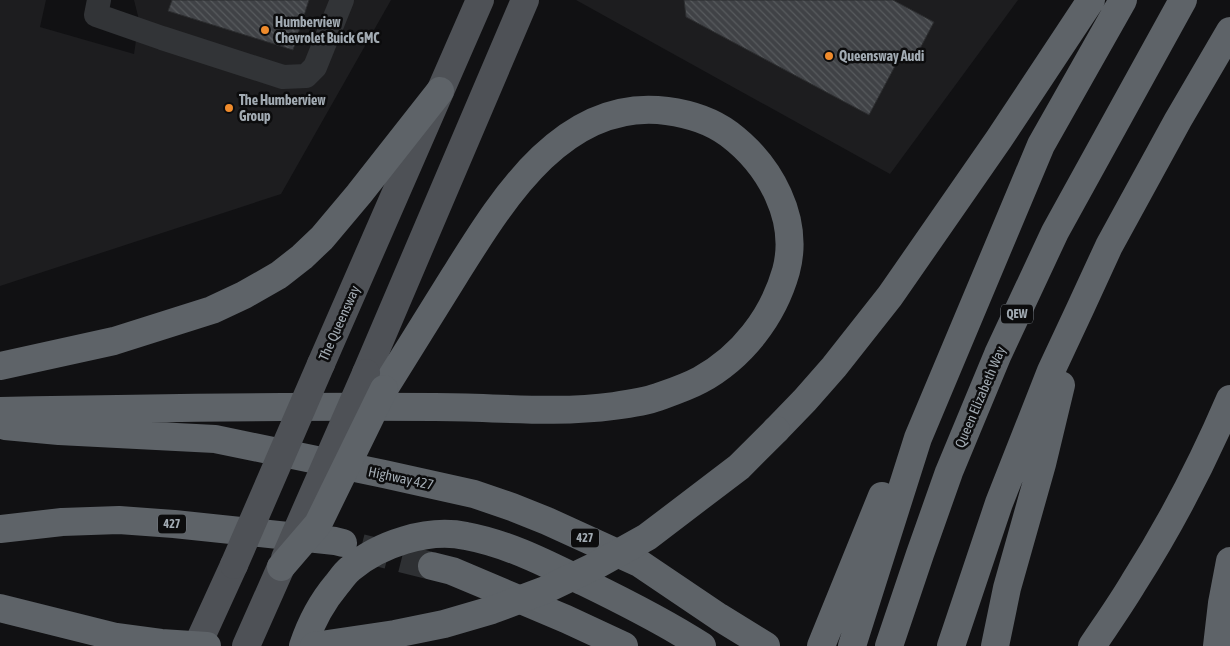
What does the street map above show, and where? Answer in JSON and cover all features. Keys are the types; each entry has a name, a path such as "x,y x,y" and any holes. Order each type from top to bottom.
{"highway":[{"path":"314,646 395,634 444,624 492,610 545,590 595,566 647,537 738,466 805,400 834,367 890,296 999,139 1090,0"},
{"path":"821,646 849,626 889,478 918,438 1042,145 1123,0"},
{"name":"Queen Elizabeth Way","path":"890,646 949,472 998,354 1055,232 1183,0"},
{"path":"951,646 999,502 1051,371 1114,238 1178,120 1230,31"},
{"path":"0,366 114,341 212,310 244,295 279,275 302,258 322,238 440,91"},
{"path":"0,410 241,407 341,407 440,407 551,411 594,408 653,399 699,381 725,364 758,329 774,304 782,285 788,262 789,244 785,213 780,198 763,168 753,155 740,142 709,121 694,115 656,109 636,109 596,121 573,132 549,150 521,180 486,225 375,381 318,524 281,567"},
{"path":"995,646 1006,588 1042,464 1080,309"},
{"path":"1092,646 1135,581 1182,500 1218,428 1230,399"},
{"name":"Highway 427","path":"0,426 215,439 474,494 548,520 639,563 766,646"},
{"name":"427","path":"0,529 62,522 119,520 335,540 343,543"},
{"path":"302,646 310,625 328,595 349,570 378,551 394,544 419,536 448,534 465,535 495,542 522,552 613,596 702,646"},
{"path":"1217,646 1222,603 1230,561"},
{"path":"432,566 452,572 566,619 624,646"},
{"path":"0,608 116,638 207,646"}],"main road":[{"name":"The Queensway","path":"197,646 480,0"},
{"path":"375,381 525,0"},
{"path":"246,646 281,567"}],"lane":[{"path":"99,0 96,15 283,77 297,77 306,76 315,67 342,0"}],"shaded area":[{"path":"0,0 46,0 40,27 134,54 139,20 134,0 391,0 281,194 0,286"},
{"path":"576,0 1018,0 890,174"}],"building":[{"name":"Humberview Chevrolet Buick GMC","path":"172,0 309,0 293,50 168,11"},
{"name":"Queensway Audi","path":"684,0 893,0 934,22 914,60 902,53 869,115 686,17"}],"tunnel":[{"path":"361,548 432,566"}],"place":[{"name":"Humberview Chevrolet Buick GMC","path":"265,30"},
{"name":"Queensway Audi","path":"829,56"},
{"name":"The Humberview Group","path":"229,108"}]}
